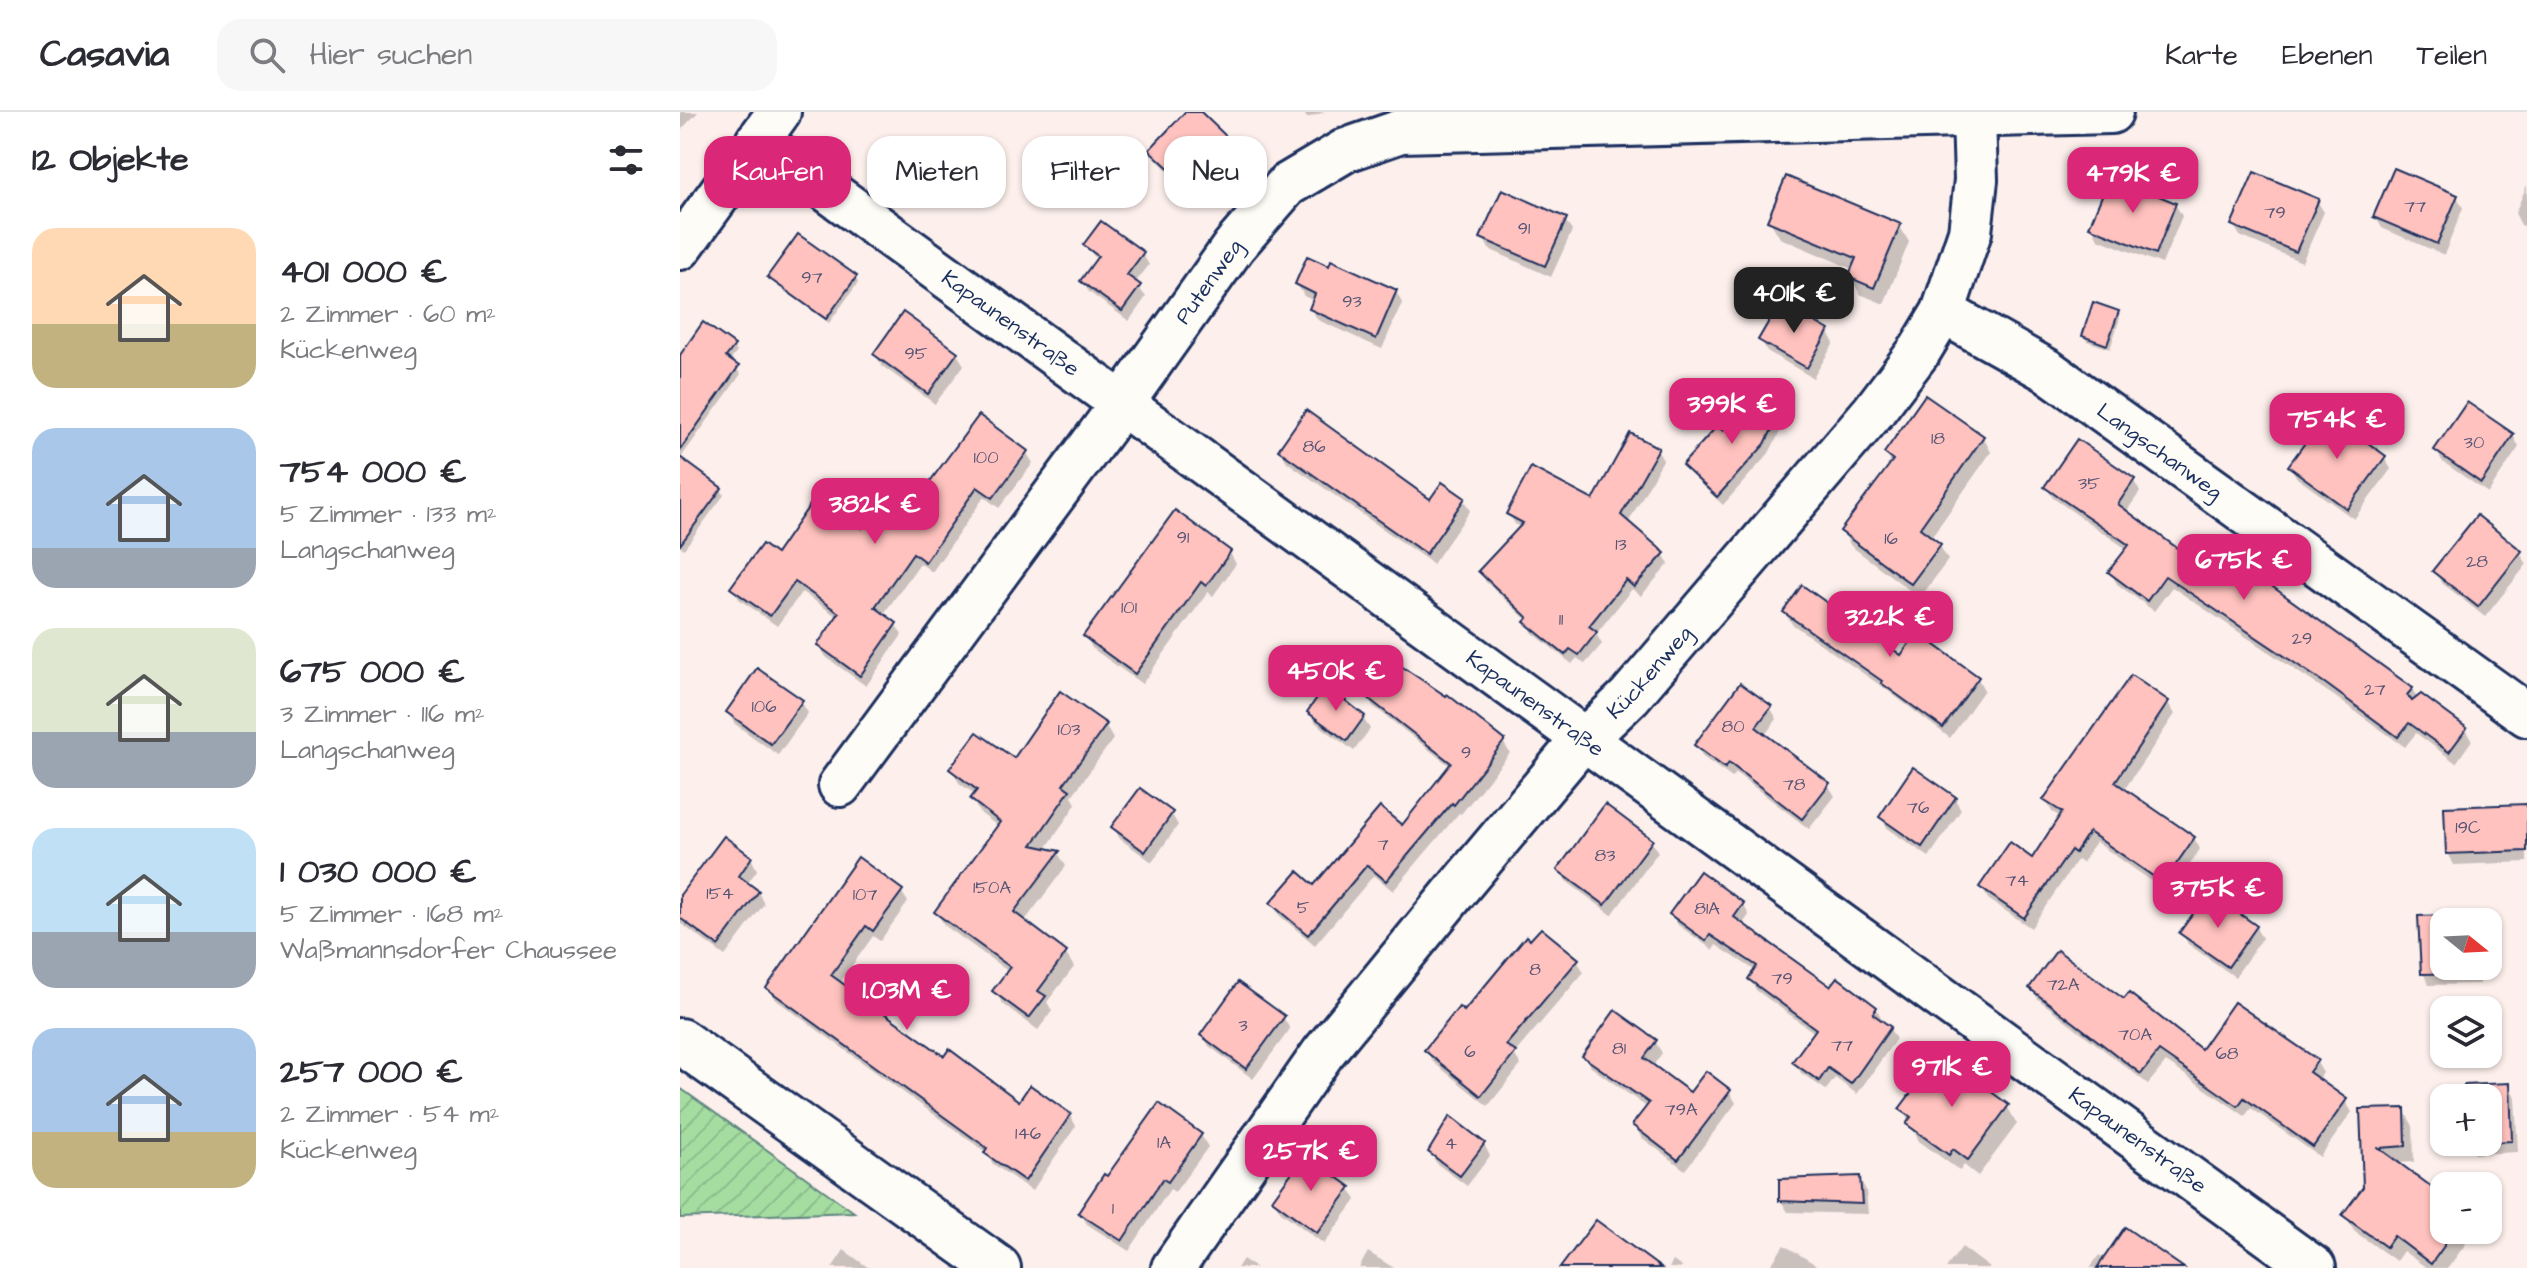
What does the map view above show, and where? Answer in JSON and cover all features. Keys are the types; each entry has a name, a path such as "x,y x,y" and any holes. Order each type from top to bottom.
{"street":[{"name":"Putenweg","path":"840,785 1121,405 1234,246 1287,185 1346,150 1401,131 2111,112"},
{"name":"Kückenweg","path":"1173,1268 1323,1053 1583,740 1630,696 1873,412 1920,350 1943,312 1970,232 1976,180 1974,116"},
{"name":"Kapaunenstraße","path":"768,126 1121,405 2314,1268"},
{"path":"680,248 768,126"},
{"name":"Langschanweg","path":"1943,312 2048,371 2527,715"},
{"path":"680,1041 998,1268"}],"green space":[{"path":"680,1088 854,1212 680,1218"}],"building":[{"path":"1185,112 1201,112 1226,136 1164,136 1164,164 1149,150"},
{"path":"2394,168 2458,195 2437,244 2373,217"},
{"path":"2254,172 2319,199 2296,252 2231,225"},
{"path":"1786,176 1901,224 1874,288 1848,277 1856,258 1767,221"},
{"path":"2110,176 2176,203 2156,254 2089,227"},
{"path":"1502,189 1567,218 1545,266 1480,238"},
{"path":"1101,221 1144,252 1127,275 1141,285 1122,311 1080,281 1098,256 1083,245"},
{"path":"798,234 857,276 826,319 767,277"},
{"path":"1307,256 1329,266 1331,260 1397,290 1376,339 1309,309 1315,294 1295,284"},
{"path":"1780,302 1829,330 1807,368 1758,340"},
{"path":"2093,302 2119,311 2107,345 2082,336"},
{"path":"903,312 958,352 928,394 873,354"},
{"path":"703,322 735,345 726,357 739,366 680,450 680,355"},
{"path":"1925,395 1984,436 1920,528 1941,544 1911,584 1840,531 1893,460 1884,453"},
{"path":"1742,396 1779,415 1765,444 1717,497 1682,465 1717,426 1723,431"},
{"path":"2467,402 2514,434 2481,483 2434,450"},
{"path":"1306,410 1430,499 1442,482 1465,498 1426,554 1278,450"},
{"path":"2327,413 2386,456 2347,509 2288,466"},
{"path":"979,415 1028,451 993,498 977,487 925,562 913,553 875,607 897,623 860,676 817,645 839,613 795,582 770,616 730,588 762,544 776,554 816,496 862,528 893,483 917,499"},
{"path":"1630,433 1659,448 1621,515 1665,553 1634,587 1626,580 1589,626 1597,632 1579,655 1570,649 1565,655 1524,622 1528,618 1478,571 1523,523 1506,514 1531,467 1593,500"},
{"path":"2077,439 2135,479 2118,504 2208,571 2223,551 2413,688 2407,695 2412,701 2421,694 2467,728 2449,752 2409,723 2398,737 2326,684 2165,576 2147,601 2108,572 2129,545 2044,487"},
{"path":"680,457 722,488 680,545"},
{"path":"1175,510 1231,551 1206,586 1201,582 1135,674 1083,636"},
{"path":"2477,515 2522,551 2478,607 2432,571"},
{"path":"1802,585 1901,655 1917,632 1979,677 1943,728 1783,612"},
{"path":"1395,662 1447,694 1505,740 1454,805 1452,803 1386,881 1367,865 1308,935 1270,903 1298,871 1314,885 1380,807 1402,825 1451,763 1364,695"},
{"path":"757,668 803,700 771,744 726,712"},
{"path":"2131,675 2169,701 2115,782 2195,837 2163,883 2089,832 2075,853 2071,850 2024,918 1979,887 2010,842 2032,858 2062,812 2043,800"},
{"path":"1740,683 1772,706 1756,727 1830,783 1802,819 1729,763 1725,768 1694,745"},
{"path":"1326,685 1365,716 1347,741 1307,712"},
{"path":"1060,691 1107,724 1063,785 1070,790 1032,845 1060,851 1014,912 1067,952 1038,991 1046,996 1029,1018 992,991 1010,967 934,912 1000,822 970,799 977,790 949,769 977,732 1014,758"},
{"path":"1913,767 1956,797 1922,847 1879,817"},
{"path":"1140,788 1173,812 1145,852 1111,827"},
{"path":"1605,804 1653,840 1605,905 1557,870"},
{"path":"2527,804 2527,851 2446,854 2444,807"},
{"path":"724,836 752,857 739,876 759,891 718,946 680,918 680,895"},
{"path":"858,857 903,890 873,931 866,926 831,975 944,1056 949,1049 1019,1101 1030,1085 1071,1114 1025,1181 984,1153 987,1148 766,988"},
{"path":"1700,871 1744,903 1734,917 1830,986 1837,977 1877,1007 1873,1014 1891,1027 1851,1084 1828,1068 1819,1081 1792,1062 1816,1029 1748,979 1757,966 1710,935 1706,941 1669,914"},
{"path":"2209,892 2257,926 2228,967 2179,933"},
{"path":"2418,916 2430,916 2430,974 2421,974"},
{"path":"1541,928 1579,959 1506,1045 1516,1052 1481,1096 1424,1050 1459,1007 1464,1011 1526,936 1530,940"},
{"path":"2057,950 2124,999 2129,993 2201,1049 2234,1002 2318,1060 2309,1072 2347,1099 2313,1147 2244,1098 2238,1106 2159,1051 2141,1074 2029,988"},
{"path":"1238,982 1285,1016 1246,1069 1200,1035"},
{"path":"1615,1010 1657,1040 1644,1058 1690,1092 1706,1071 1731,1090 1678,1160 1632,1125 1649,1103 1582,1056"},
{"path":"1940,1054 2009,1105 1968,1160 1953,1149 1949,1155 1906,1124 1911,1117 1899,1109"},
{"path":"2510,1083 2512,1141 2502,1141 2502,1084 2487,1084"},
{"path":"1159,1103 1202,1134 1168,1182 1163,1179 1122,1241 1078,1213"},
{"path":"2405,1108 2406,1146 2379,1148 2430,1186 2430,1244 2444,1244 2431,1264 2394,1236 2386,1247 2342,1215 2363,1187 2360,1109"},
{"path":"1450,1116 1485,1143 1460,1176 1428,1152"},
{"path":"1305,1154 1351,1187 1317,1233 1272,1200"},
{"path":"1860,1176 1862,1204 1779,1201 1779,1179"},
{"path":"1596,1220 1661,1268 1560,1268"},
{"path":"2125,1227 2184,1268 2097,1268"}]}
